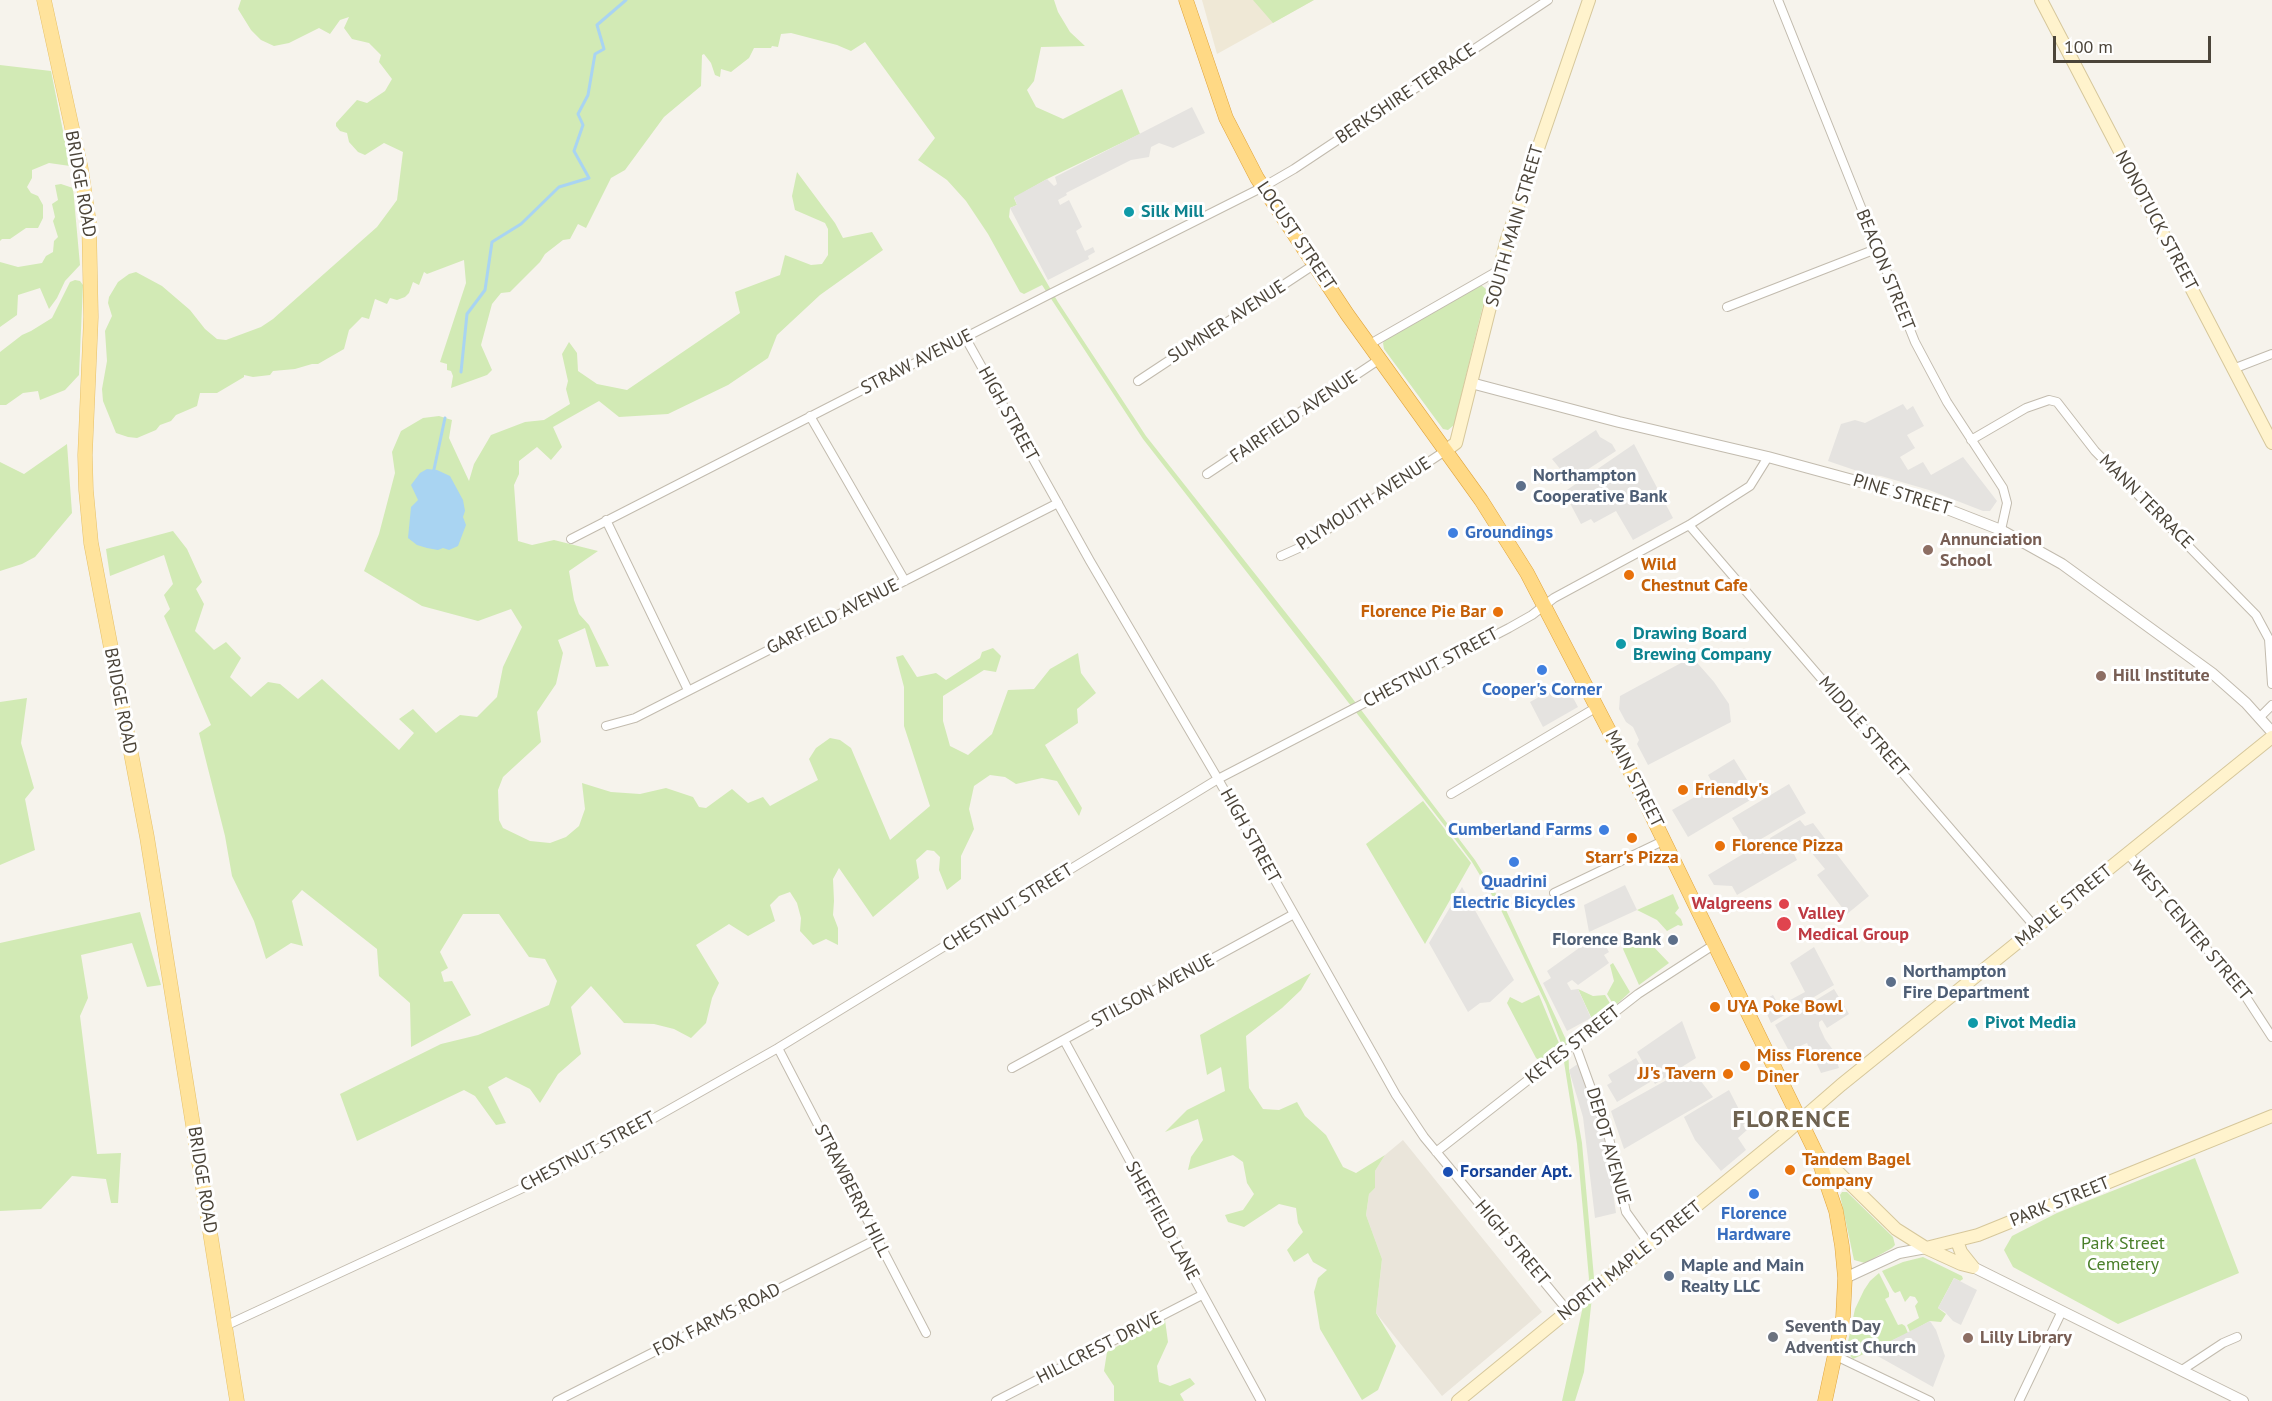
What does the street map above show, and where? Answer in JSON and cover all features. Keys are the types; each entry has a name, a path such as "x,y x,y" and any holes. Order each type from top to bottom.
{"highway":[{"name":"LOCUST STREET","path":"1186,0 1226,118 1243,153 1315,264 1445,451"},
{"name":"MAIN STREET","path":"1445,451 1502,531 1544,605 1665,840 1817,1155 1836,1211 1845,1278 1844,1317 1825,1401"}],"main road":[{"name":"BRIDGE ROAD","path":"44,0 81,169 89,222 91,317 85,455 90,534 147,837 237,1401"},
{"name":"SOUTH MAIN STREET","path":"1445,451 1456,443 1516,211 1589,0"},
{"name":"NONOTUCK STREET","path":"2041,0 2272,442"},
{"name":"MAPLE STREET","path":"1800,1120 2272,737"},
{"name":"PARK STREET","path":"1926,1248 1978,1235 2272,1116"},
{"name":"NORTH MAPLE STREET","path":"1458,1401 1800,1120"},
{"path":"1817,1155 1840,1174 1896,1229 1926,1248 1973,1267"},
{"path":"1958,1241 1965,1259 1973,1267"}],"street":[{"name":"BERKSHIRE TERRACE","path":"1263,187 1548,0"},
{"name":"BEACON STREET","path":"1778,0 1915,342 1947,402 2003,488 2007,503 2001,530"},
{"name":"STRAW AVENUE","path":"571,539 1263,187"},
{"path":"1727,307 1876,249"},
{"name":"SUMNER AVENUE","path":"1138,381 1315,264"},
{"path":"1370,344 1501,269"},
{"name":"HIGH STREET","path":"965,338 1396,1095 1436,1152 1568,1311"},
{"path":"2233,369 2272,354"},
{"name":"FAIRFIELD AVENUE","path":"1207,474 1380,359"},
{"name":"PINE STREET","path":"1471,382 1598,416 1768,457 1919,498 2001,530 2062,564 2212,673 2272,732"},
{"name":"MANN TERRACE","path":"1971,440 2026,408 2049,400 2057,402 2095,451 2256,615 2269,639 2272,684"},
{"path":"810,416 905,581"},
{"name":"PLYMOUTH AVENUE","path":"1281,556 1301,547 1445,451"},
{"name":"CHESTNUT STREET","path":"225,1326 527,1186 778,1048 1218,779 1509,628 1544,605 1689,525 1750,486 1768,457"},
{"name":"GARFIELD AVENUE","path":"606,726 634,719 1058,503"},
{"path":"606,520 688,690"},
{"name":"MIDDLE STREET","path":"1689,525 2036,928"},
{"path":"2259,718 2272,705"},
{"path":"1451,794 1597,707"},
{"path":"1554,893 1665,840"},
{"name":"WEST CENTER STREET","path":"2128,854 2244,994 2272,1037"},
{"name":"STILSON AVENUE","path":"1012,1068 1294,914"},
{"name":"KEYES STREET","path":"1436,1152 1650,985 1715,944"},
{"name":"SHEFFIELD LANE","path":"1064,1040 1262,1401"},
{"name":"DEPOT AVENUE","path":"1575,1044 1609,1138 1626,1212 1649,1244"},
{"name":"STRAWBERRY HILL","path":"778,1048 926,1334"},
{"name":"FOX FARMS ROAD","path":"557,1401 877,1239"},
{"name":"PARK STREET","path":"1845,1278 1899,1253 1926,1248"},
{"path":"1973,1267 2243,1401"},
{"name":"HILLCREST DRIVE","path":"996,1401 1202,1295"},
{"path":"2019,1401 2062,1311"},
{"path":"2182,1370 2223,1343 2237,1337"},
{"path":"1836,1356 1930,1401"}],"shaded area":[{"path":"1202,0 1314,0 1217,54"},
{"path":"1192,107 1205,133 1173,148 1159,143 1151,147 1149,157 1131,160 1066,193 1067,195 1058,200 1060,205 1069,200 1082,227 1076,231 1085,251 1093,247 1095,252 1088,256 1089,259 1048,280 1010,208 1017,205 1014,197 1047,179 1054,186 1057,184 1055,177"},
{"path":"1903,404 1907,410 1913,406 1924,426 1907,435 1915,448 1900,457 1908,470 1923,462 1931,475 1963,457 1997,501 1990,511 1983,511 1929,490 1881,476 1869,475 1828,461 1841,424 1855,420 1865,423"},
{"path":"1596,430 1600,437 1612,444 1616,451 1570,481 1552,459"},
{"path":"1634,444 1673,518 1633,540 1616,511 1594,523 1591,519 1581,524 1564,492"},
{"path":"1692,657 1714,682 1729,704 1731,722 1648,765 1637,744 1639,740 1633,727 1626,722 1619,709 1620,696"},
{"path":"1553,689 1559,697 1570,692 1578,707 1543,727 1530,702"},
{"path":"1734,759 1757,796 1688,837 1672,810 1714,786 1708,775"},
{"path":"1789,784 1806,813 1749,846 1732,818"},
{"path":"1800,820 1805,826 1813,823 1869,896 1847,914 1817,875 1825,869 1806,846 1800,844 1794,848 1797,860 1737,895 1732,886 1714,885 1708,875 1758,845 1761,848 1771,841 1770,838"},
{"path":"1625,885 1637,910 1589,932 1584,905"},
{"path":"1462,887 1514,980 1490,1002 1480,1003 1468,1012 1429,943"},
{"path":"1593,938 1599,947 1604,943 1609,952 1604,955 1609,963 1578,985 1572,980 1567,983 1571,990 1578,989 1591,1018 1567,1031 1543,983 1551,978 1547,971"},
{"path":"1814,947 1834,985 1771,1023 1761,1001 1773,995 1779,1006 1805,992 1790,963"},
{"path":"1834,989 1849,1014 1827,1028 1822,1020 1819,1022 1839,1068 1821,1073 1807,1043 1789,1051 1775,1025"},
{"path":"1682,1021 1696,1058 1655,1084 1637,1052"},
{"path":"1636,1058 1650,1082 1617,1102 1607,1085 1612,1082 1608,1075"},
{"path":"1579,1063 1606,1144 1616,1213 1595,1218 1583,1117 1569,1070"},
{"path":"1690,1067 1713,1097 1624,1149 1611,1111"},
{"path":"1729,1090 1746,1123 1743,1125 1747,1130 1738,1138 1746,1150 1721,1171 1695,1140 1684,1117"},
{"path":"1403,1140 1542,1312 1442,1396 1376,1313 1382,1259 1366,1215 1369,1194 1375,1188 1375,1171 1385,1155"},
{"path":"1954,1278 1977,1290 1961,1325 1938,1308"},
{"path":"1930,1321 1936,1330 1945,1356 1933,1387 1874,1354 1873,1350"}],"green space":[{"path":"241,0 1054,0 1070,32 1085,46 1041,47 1034,81 1027,90 1036,107 1063,119 1122,89 1140,134 1047,179 1014,198 1017,205 1010,208 1009,217 1058,302 1146,436 1324,661 1475,860 1506,910 1568,1044 1569,1069 1582,1143 1594,1278 1584,1372 1575,1401 1562,1401 1589,1279 1577,1144 1561,1043 1546,1004 1502,912 1472,862 1454,838 1143,439 1042,285 1024,294 1020,292 988,234 966,201 947,180 918,160 935,138 865,42 851,51 791,33 781,34 778,47 754,48 749,58 731,72 721,69 720,77 715,75 711,63 704,54 702,55 701,86 664,117 625,170 611,178 586,228 578,224 570,239 563,240 545,254 510,292 501,293 492,304 481,345 492,370 487,375 451,388 453,376 451,371 447,370 447,364 440,362 466,283 464,260 427,274 424,272 419,285 413,282 405,297 397,300 390,298 387,304 375,299 369,319 362,317 349,330 344,349 318,364 273,371 270,375 253,377 244,375 217,393 200,393 197,406 176,415 156,430 137,438 128,437 116,433 103,401 102,389 107,361 105,331 112,316 108,303 118,282 136,272 162,286 190,310 205,329 217,339 226,340 261,327 273,319 377,227 397,200 403,152 384,143 365,155 358,152 349,142 347,133 340,131 336,126 336,123 357,100 367,103 385,91 392,79 379,62 381,55 369,43 352,39 344,28 349,17 340,20 330,34 319,28 289,43 274,46 261,40 251,30 238,9"},
{"path":"1253,0 1314,0 1273,23"},
{"path":"0,65 51,71 70,166 49,163 32,170 32,178 27,187 31,193 38,196 43,205 43,218 38,228 26,228 10,239 0,241"},
{"path":"797,172 835,223 843,238 872,232 883,250 820,295 777,335 768,358 728,385 668,414 619,417 599,401 553,427 562,447 551,460 537,447 519,461 519,474 514,485 518,541 532,545 554,540 598,551 569,571 579,614 589,625 609,666 596,667 585,628 558,640 563,653 556,684 537,712 541,742 503,777 498,790 499,820 503,828 530,841 550,843 566,837 579,826 585,809 582,783 611,792 640,794 666,788 693,797 699,807 706,808 732,789 748,803 763,797 770,806 818,780 809,759 816,748 830,738 840,740 851,748 890,840 930,806 904,726 904,687 896,657 903,655 917,677 936,673 946,680 980,658 982,652 993,648 1001,656 996,672 984,670 943,696 943,721 950,746 968,755 992,734 1008,690 1034,689 1050,669 1078,653 1081,673 1096,693 1077,709 1078,723 1045,745 1082,808 1079,816 1057,781 1042,778 1016,784 1005,777 990,775 974,786 969,809 974,829 961,856 961,879 947,890 939,870 940,857 934,851 927,850 916,860 919,878 873,917 839,868 833,879 833,915 838,928 838,945 826,939 813,945 800,931 801,918 797,903 790,892 779,896 770,905 775,921 748,936 729,924 696,945 719,983 712,998 706,1023 691,1038 674,1029 654,1024 624,1023 591,986 571,1007 581,1054 558,1074 540,1103 530,1089 506,1077 488,1087 506,1123 496,1125 475,1096 464,1090 357,1141 340,1094 441,1044 478,1035 549,1005 557,981 545,959 529,957 499,914 463,914 440,952 448,968 441,972 444,982 452,981 471,1015 411,1047 410,1003 379,976 377,949 302,890 292,901 303,946 291,943 266,959 254,921 232,876 225,836 199,733 211,725 164,616 170,609 164,595 173,584 164,555 110,576 106,549 173,531 187,549 202,582 196,589 204,604 195,631 214,650 226,642 241,658 230,677 251,697 268,682 280,684 298,699 322,679 399,750 414,733 399,719 413,709 436,733 460,715 477,717 497,697 503,667 522,627 511,609 478,621 422,606 364,571 379,534 395,473 392,452 401,431 423,418 439,416 452,420 449,438 469,481 474,464 491,435 525,422 544,420 570,404 562,354 569,342 577,353 578,371 597,384 627,390 740,313 735,292 780,275 785,255 811,265 822,264 828,255 828,229 825,223 795,210 792,196"},
{"path":"61,184 73,188 80,265 65,281 49,309 40,288 18,295 17,315 0,327 0,262 18,267 42,263 46,256 53,252 54,241 58,237 53,221 55,217 52,204 58,200 55,185"},
{"path":"80,281 83,285 79,375 65,390 40,400 38,391 23,393 6,405 0,405 0,352 22,335 52,318 70,282"},
{"path":"1481,285 1486,289 1486,293 1454,425 1448,430 1443,429 1384,349 1383,343"},
{"path":"67,444 72,513 35,557 0,571 0,462 24,474"},
{"path":"27,698 21,743 34,788 25,799 35,850 0,865 0,702"},
{"path":"1423,801 1471,863 1425,944 1366,844"},
{"path":"1673,894 1679,908 1675,913 1681,919 1683,925 1681,926 1678,925 1667,931 1657,920 1637,910"},
{"path":"140,912 161,985 147,987 132,943 81,955 88,998 80,1016 97,1154 121,1153 118,1203 111,1203 106,1179 72,1176 41,1209 0,1211 0,943"},
{"path":"1639,936 1651,944 1669,963 1639,985 1623,949 1626,939"},
{"path":"1613,963 1630,992 1617,1004 1613,1004 1607,994 1614,981 1610,965"},
{"path":"1311,973 1301,990 1246,1036 1249,1088 1263,1109 1279,1110 1297,1102 1305,1116 1326,1135 1343,1167 1356,1173 1385,1155 1375,1171 1375,1188 1369,1194 1366,1215 1382,1259 1376,1313 1396,1346 1378,1390 1362,1400 1320,1329 1314,1292 1318,1278 1327,1270 1313,1262 1308,1253 1294,1262 1287,1250 1303,1232 1298,1223 1296,1208 1279,1204 1244,1227 1228,1222 1225,1215 1243,1210 1254,1194 1247,1183 1243,1162 1233,1155 1188,1170 1191,1157 1203,1140 1198,1119 1165,1132 1187,1110 1225,1091 1221,1067 1207,1075 1200,1035"},
{"path":"1578,989 1593,996 1605,995 1611,1005 1590,1021 1591,1017"},
{"path":"1539,995 1561,1048 1540,1061 1536,1058 1507,1003 1510,997 1522,1003"},
{"name":"Park Street Cemetery","path":"2195,1158 2239,1273 2118,1324 2013,1267 2004,1250 2012,1236 2057,1213"},
{"path":"1842,1192 1847,1192 1893,1237 1895,1245 1892,1248 1865,1263 1854,1260 1840,1195"},
{"path":"1923,1257 1962,1276 1963,1279 1960,1281 1954,1278 1938,1308 1946,1314 1941,1322 1930,1321 1910,1332 1907,1325 1919,1318 1915,1306 1918,1302 1915,1297 1910,1296 1905,1302 1900,1291 1895,1293 1893,1291 1882,1271"},
{"path":"1879,1273 1889,1293 1889,1297 1885,1299 1898,1325 1905,1326 1908,1333 1853,1359 1846,1351 1855,1309 1870,1281"},
{"path":"1165,1320 1168,1342 1157,1366 1159,1382 1170,1386 1190,1378 1195,1384 1180,1394 1184,1401 1114,1401 1114,1386 1104,1371 1107,1352"}],"water":[{"path":"427,469 437,470 450,476 463,500 465,511 463,517 466,525 458,546 449,550 427,548 417,545 408,538 411,507 418,500 411,485 420,473"}],"waterway":[{"path":"461,372 467,314 485,290 492,242 521,224 559,187 589,178 574,151 583,125 578,114 588,95 595,54 604,49 597,25 626,0"},
{"path":"433,474 445,418"}],"place":[{"name":"Silk Mill","path":"1129,212"},
{"name":"Northampton Cooperative Bank","path":"1521,486"},
{"name":"Groundings","path":"1453,533"},
{"name":"Annunciation School","path":"1928,550"},
{"name":"Wild Chestnut Cafe","path":"1629,575"},
{"name":"Florence Pie Bar","path":"1498,612"},
{"name":"Drawing Board Brewing Company","path":"1621,644"},
{"name":"Cooper's Corner","path":"1542,670"},
{"name":"Hill Institute","path":"2101,676"},
{"name":"Friendly's","path":"1683,790"},
{"name":"Cumberland Farms","path":"1604,830"},
{"name":"Starr's Pizza","path":"1632,838"},
{"name":"Florence Pizza","path":"1720,846"},
{"name":"Quadrini Electric Bicycles","path":"1514,862"},
{"name":"Walgreens","path":"1784,904"},
{"name":"Valley Medical Group","path":"1784,924"},
{"name":"Florence Bank","path":"1673,940"},
{"name":"Northampton Fire Department","path":"1891,982"},
{"name":"UYA Poke Bowl","path":"1715,1007"},
{"name":"Pivot Media","path":"1973,1023"},
{"name":"Miss Florence Diner","path":"1745,1066"},
{"name":"JJ's Tavern","path":"1728,1074"},
{"name":"Tandem Bagel Company","path":"1790,1170"},
{"name":"Forsander Apt.","path":"1448,1172"},
{"name":"Florence Hardware","path":"1754,1194"},
{"name":"Maple and Main Realty LLC","path":"1669,1276"},
{"name":"Seventh Day Adventist Church","path":"1773,1337"},
{"name":"Lilly Library","path":"1968,1338"}],"district":[{"name":"FLORENCE","path":"1792,1120"}]}
